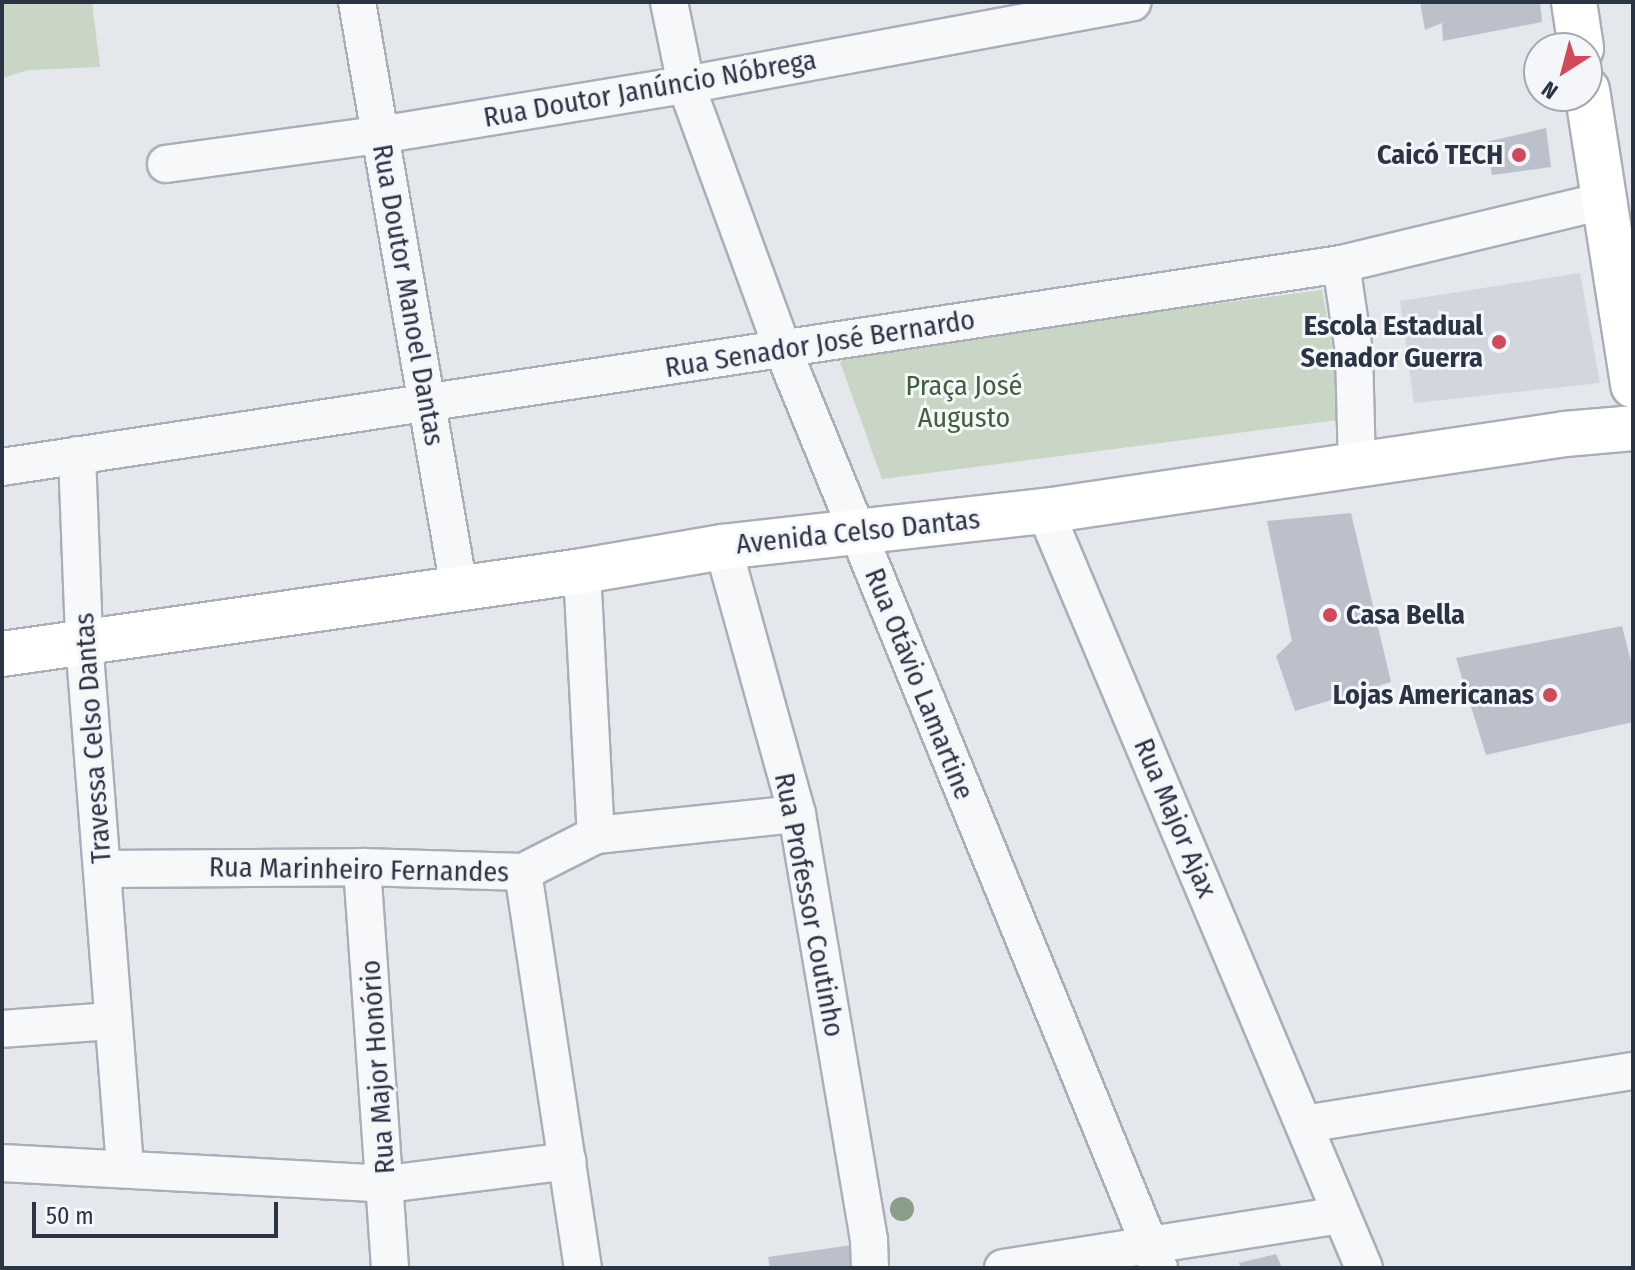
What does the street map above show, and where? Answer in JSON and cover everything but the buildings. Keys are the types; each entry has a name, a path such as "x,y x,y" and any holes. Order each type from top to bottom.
{"main road":[{"path":"1574,2 1579,32"},
{"path":"1593,112 1618,198 1633,385"},
{"name":"Avenida Celso Dantas","path":"2,654 582,571 723,547 1045,511 1565,434 1633,428"}],"street":[{"name":"Rua Doutor Manoel Dantas","path":"357,2 459,588"},
{"name":"Rua Otávio Lamartine","path":"669,2 686,85 783,350 1152,1256"},
{"name":"Rua Doutor Janúncio Nóbrega","path":"166,164 379,135 686,85 1124,2"},
{"name":"Rua Senador José Bernardo","path":"2,467 428,405 1341,264 1618,198"},
{"path":"1341,264 1354,352 1357,465"},
{"name":"Travessa Celso Dantas","path":"77,455 84,641 103,869 111,1021 125,1167"},
{"name":"Rua Major Ajax","path":"1045,511 1364,1268"},
{"name":"Rua Professor Coutinho","path":"723,547 797,814 869,1240 870,1268"},
{"path":"582,571 596,835"},
{"name":"Rua Marinheiro Fernandes","path":"103,869 362,867 523,872 596,835 797,814"},
{"name":"Rua Major Honório","path":"362,867 387,1184 390,1268"},
{"path":"523,872 583,1268"},
{"path":"2,1029 111,1021"},
{"path":"1305,1124 1633,1071"},
{"path":"2,1163 125,1167 387,1184 568,1161"},
{"path":"1003,1268 1152,1256 1341,1215"}],"shaded area":[{"name":"Escola Estadual Senador Guerra","path":"1580,273 1600,383 1414,403 1400,301"}],"green space":[{"path":"2,2 92,2 100,67 29,70 2,78"},
{"name":"Praça José Augusto","path":"1322,290 1345,419 882,479 840,362 854,351"}],"place":[{"name":"Caicó TECH","path":"1519,155"},
{"name":"Escola Estadual Senador Guerra","path":"1499,342"},
{"name":"Casa Bella","path":"1330,615"},
{"name":"Lojas Americanas","path":"1550,695"}]}
